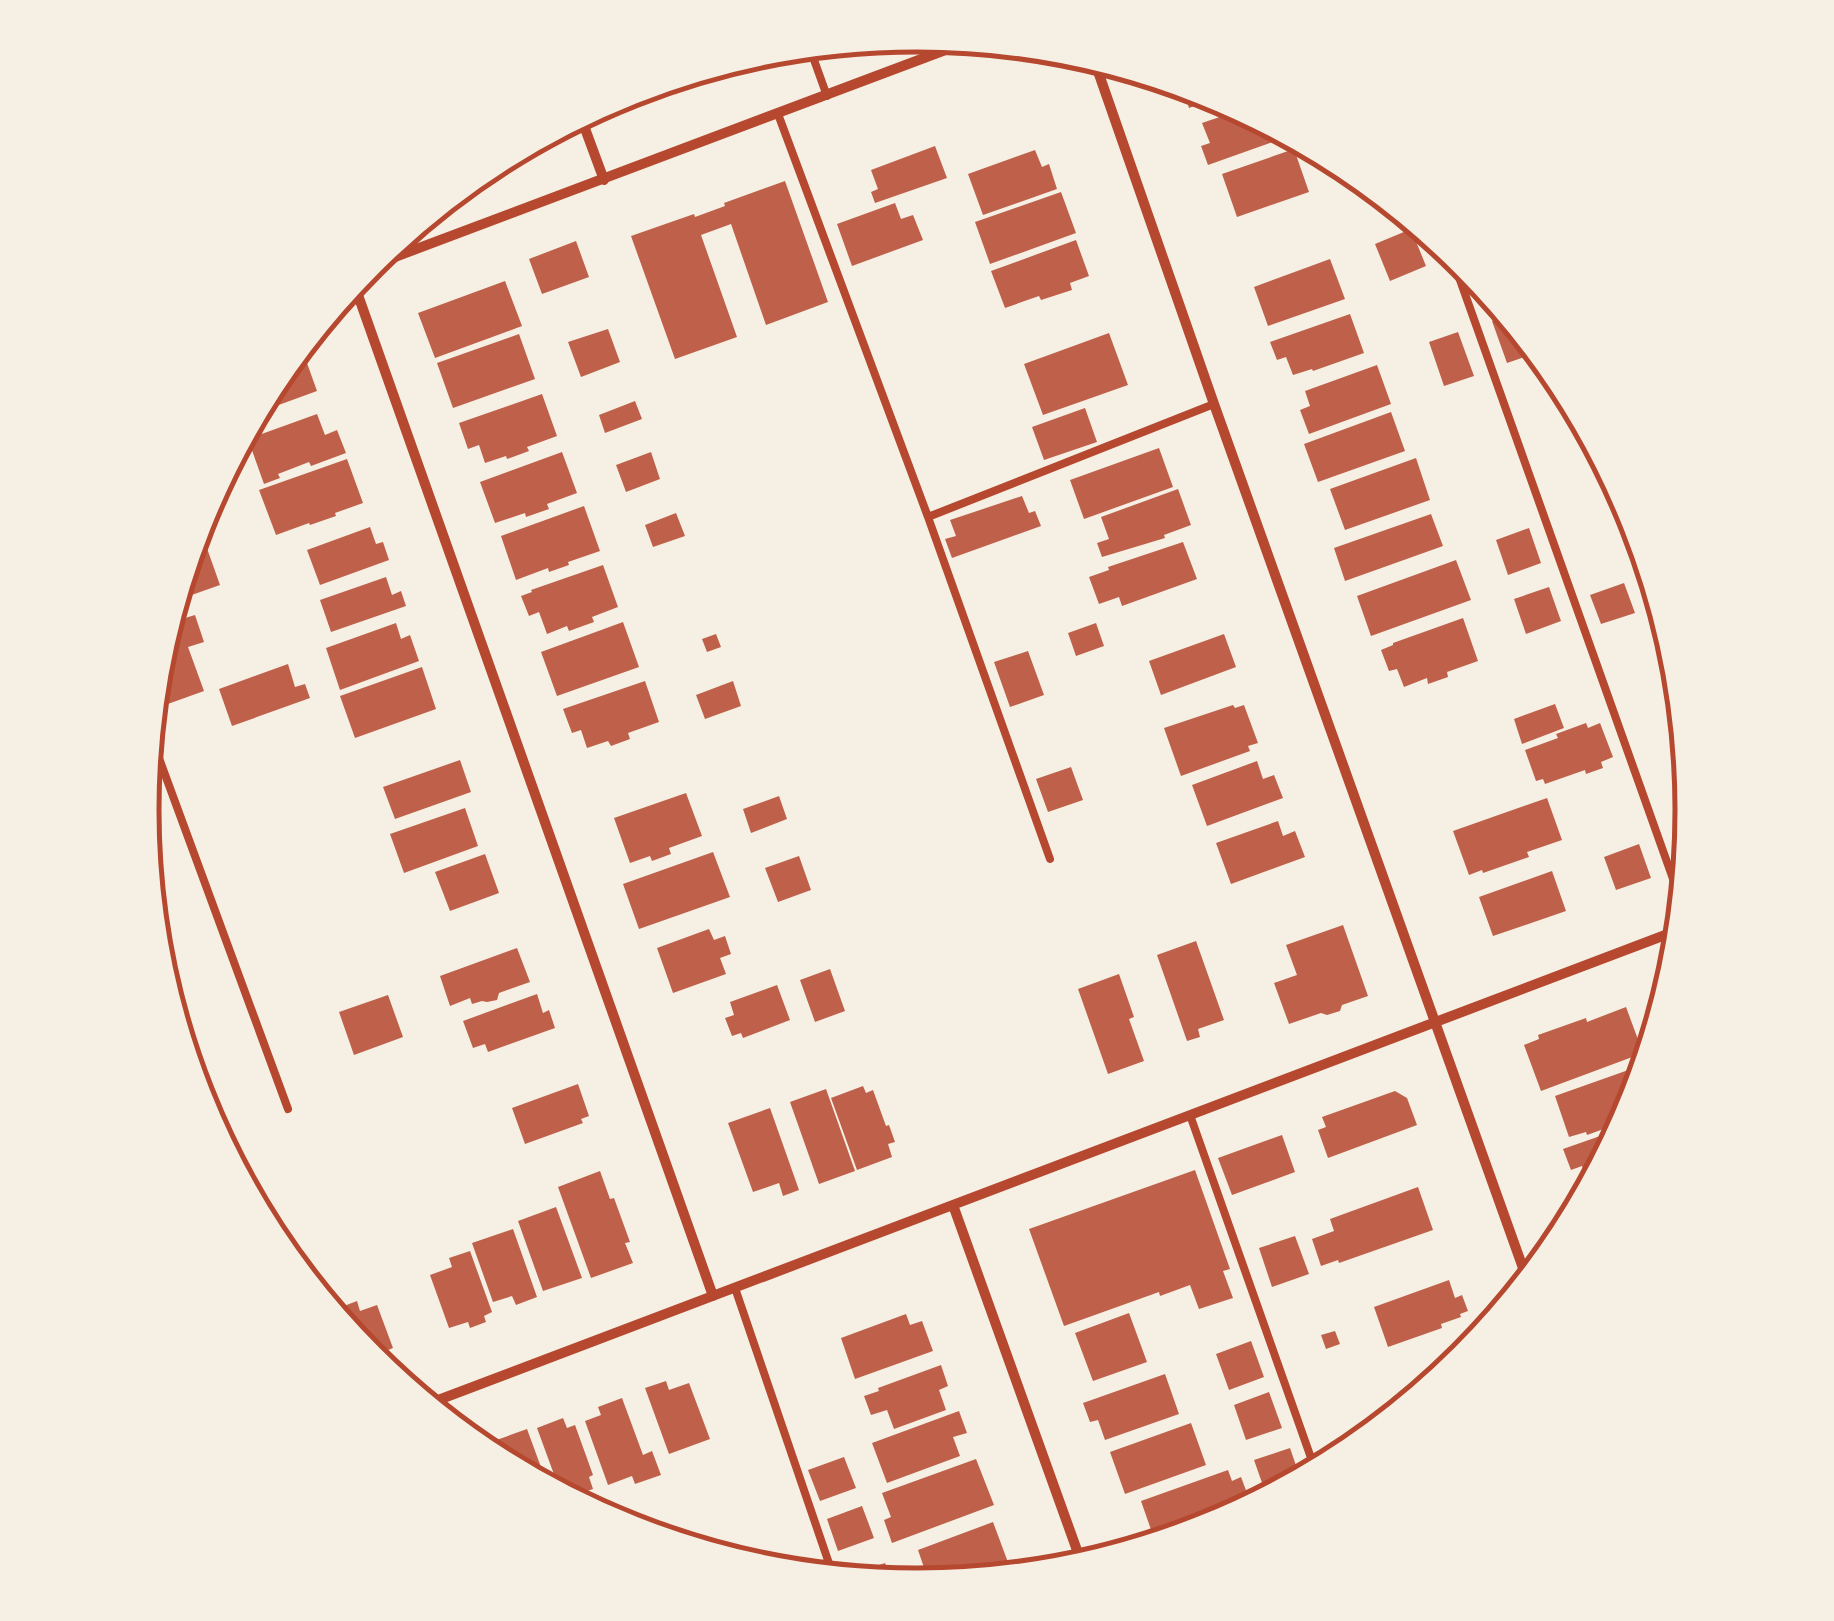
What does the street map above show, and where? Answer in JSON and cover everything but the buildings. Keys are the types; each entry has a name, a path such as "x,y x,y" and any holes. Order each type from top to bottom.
{"street":[{"path":"404,253 939,53"},
{"path":"1099,75 1522,1266"},
{"path":"585,129 604,180"},
{"path":"359,298 713,1296"},
{"path":"440,1399 1664,935"},
{"path":"952,1205 1076,1551"}],"lane":[{"path":"813,60 827,96"},
{"path":"778,114 1050,859"},
{"path":"1462,284 1672,875"},
{"path":"928,517 1214,404"},
{"path":"161,764 288,1109"},
{"path":"1190,1115 1311,1458"},
{"path":"735,1288 829,1563"}]}
